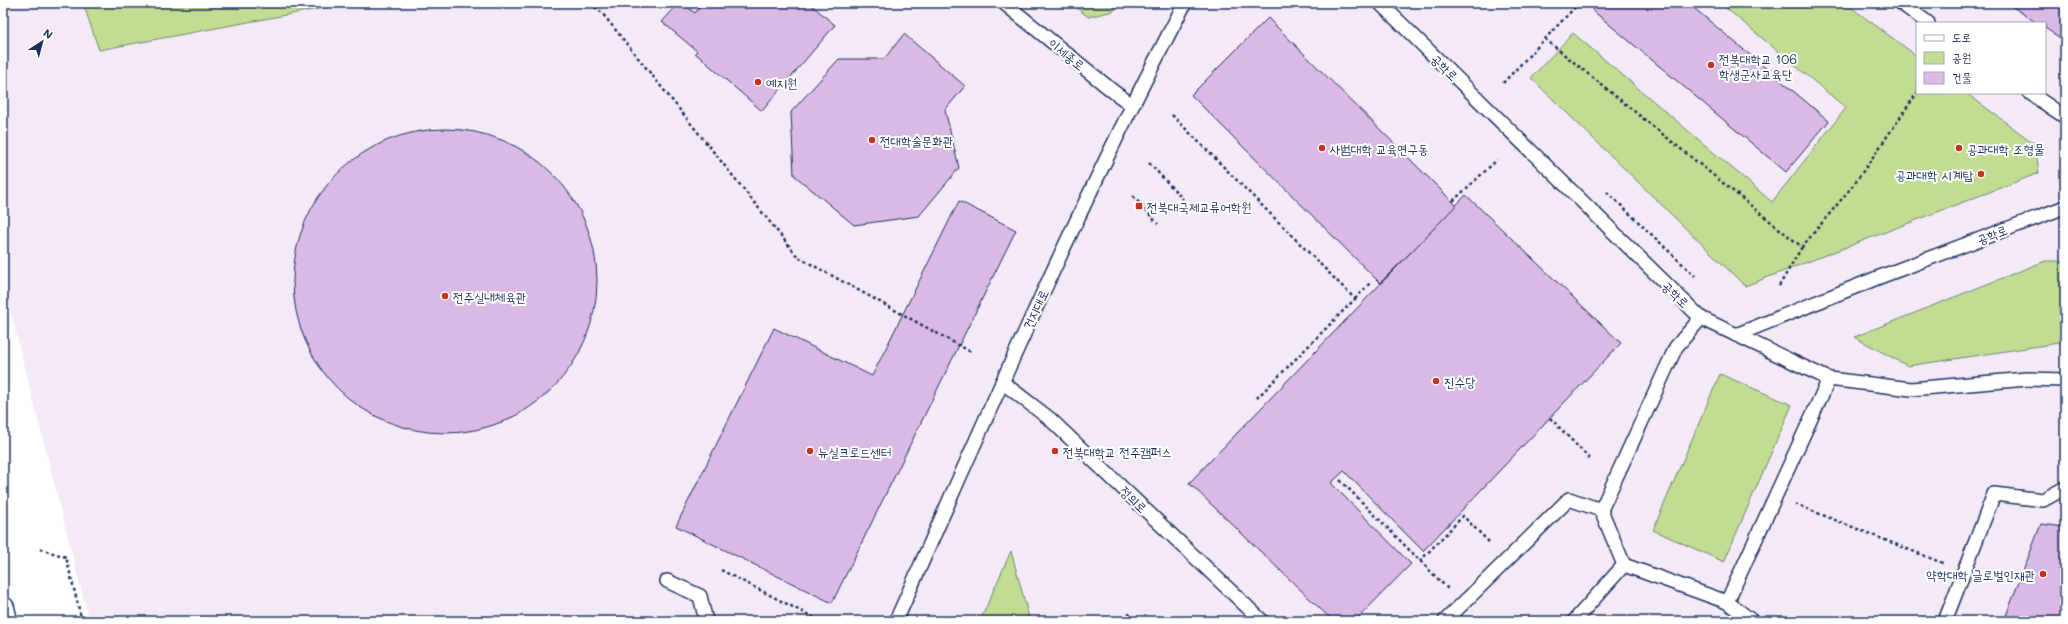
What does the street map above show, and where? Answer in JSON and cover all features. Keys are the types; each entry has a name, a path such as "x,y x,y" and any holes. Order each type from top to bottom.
{"street":[{"path":"3,608 6,621"}],"lane":[{"name":"이세종로","path":"1004,3 1114,92 1132,104"},
{"name":"건지대로","path":"896,621 1024,333 1132,104 1185,3"},
{"name":"공학로","path":"1380,3 1701,318 1736,335 1877,278 2060,209"},
{"path":"1901,3 1927,22"},
{"path":"2031,94 2065,117"},
{"path":"1701,318 1676,347 1601,510 1624,565 1727,602 1752,621"},
{"path":"1736,335 1829,379 1911,389 2027,379 2065,380"},
{"path":"1727,602 1774,495 1829,379"},
{"name":"정의로","path":"1002,382 1050,419 1262,621"},
{"path":"1945,621 1994,494 2043,500 2065,488"},
{"path":"1445,621 1568,499 1601,510"},
{"path":"1574,621 1624,565"},
{"path":"667,581 700,596 706,621"}],"path":[{"path":"590,3 602,13 798,257 971,352"},
{"path":"1503,83 1579,3"},
{"path":"1545,39 1802,247"},
{"path":"1779,286 1802,247 1854,183 1916,94"},
{"path":"1172,115 1355,299"},
{"path":"1452,201 1497,160"},
{"path":"1149,163 1183,199"},
{"path":"1133,196 1158,224"},
{"path":"1256,400 1371,282"},
{"path":"1550,418 1590,459"},
{"path":"1340,480 1452,593"},
{"path":"1774,495 1964,571"},
{"path":"1420,561 1463,516 1496,549"},
{"path":"40,549 66,557 82,621"},
{"path":"721,570 820,621"}],"shaded area":[{"name":"전북대학교 전주캠퍼스","path":"3,3 2065,3 2065,621 89,621 3,282"}],"green space":[{"path":"83,3 350,3 99,50"},
{"path":"1071,3 1118,3 1114,11 1088,17"},
{"path":"1720,3 1845,3 1916,55 1916,94 1967,94 2035,144 2039,173 1745,286 1531,78 1573,33 1772,202 1846,108"},
{"path":"2045,261 2065,261 2065,342 1908,366 1854,337"},
{"path":"1720,374 1792,405 1724,562 1653,530"},
{"path":"1011,551 1030,621 980,621"}],"building":[{"name":"예지원","path":"679,3 682,3 695,13 703,3 809,3 835,25 762,111 695,53 697,51 662,22"},
{"name":"전북대학교 106 학생군사교육단","path":"1598,3 1688,3 1829,121 1786,172 1592,10"},
{"path":"2007,3 2065,3 2065,41 2046,29 2046,22 2036,22"},
{"name":"사범대학 교육연구동","path":"1268,18 1457,206 1380,283 1191,95"},
{"name":"전대학술문화관","path":"904,34 965,86 945,110 959,168 919,216 854,225 794,175 791,112 839,59 884,59"},
{"name":"전주실내체육관","path":"445,129 475,132 503,141 517,147 553,173 579,209 585,223 594,251 597,281 594,311 585,339 579,353 553,389 517,415 503,421 475,430 445,433 415,430 387,421 373,415 337,389 311,353 305,339 296,311 293,281 296,251 305,223 311,209 337,173 373,147 387,141 415,132"},
{"name":"진수당","path":"1466,195 1621,343 1423,551 1344,471 1331,483 1411,564 1355,621 1333,621 1189,483"},
{"name":"뉴실크로드센터","path":"959,201 1016,230 832,603 676,526 774,328 872,376"},
{"name":"약학대학 글로벌인재관","path":"2041,524 2065,527 2065,621 2004,621"},
{"path":"1129,613 1137,621 1121,621"},
{"path":"510,619 566,621 510,621"}],"place":[{"name":"전북대학교 106 학생군사교육단","path":"1711,65"},
{"name":"예지원","path":"758,82"},
{"name":"전대학술문화관","path":"872,140"},
{"name":"사범대학 교육연구동","path":"1322,148"},
{"name":"공과대학 조형물","path":"1959,148"},
{"name":"공과대학 시계탑","path":"1981,174"},
{"name":"전북대국제교류어학원","path":"1139,206"},
{"name":"전주실내체육관","path":"445,296"},
{"name":"진수당","path":"1436,381"},
{"name":"뉴실크로드센터","path":"810,451"},
{"name":"전북대학교 전주캠퍼스","path":"1055,451"},
{"name":"약학대학 글로벌인재관","path":"2043,574"}]}
